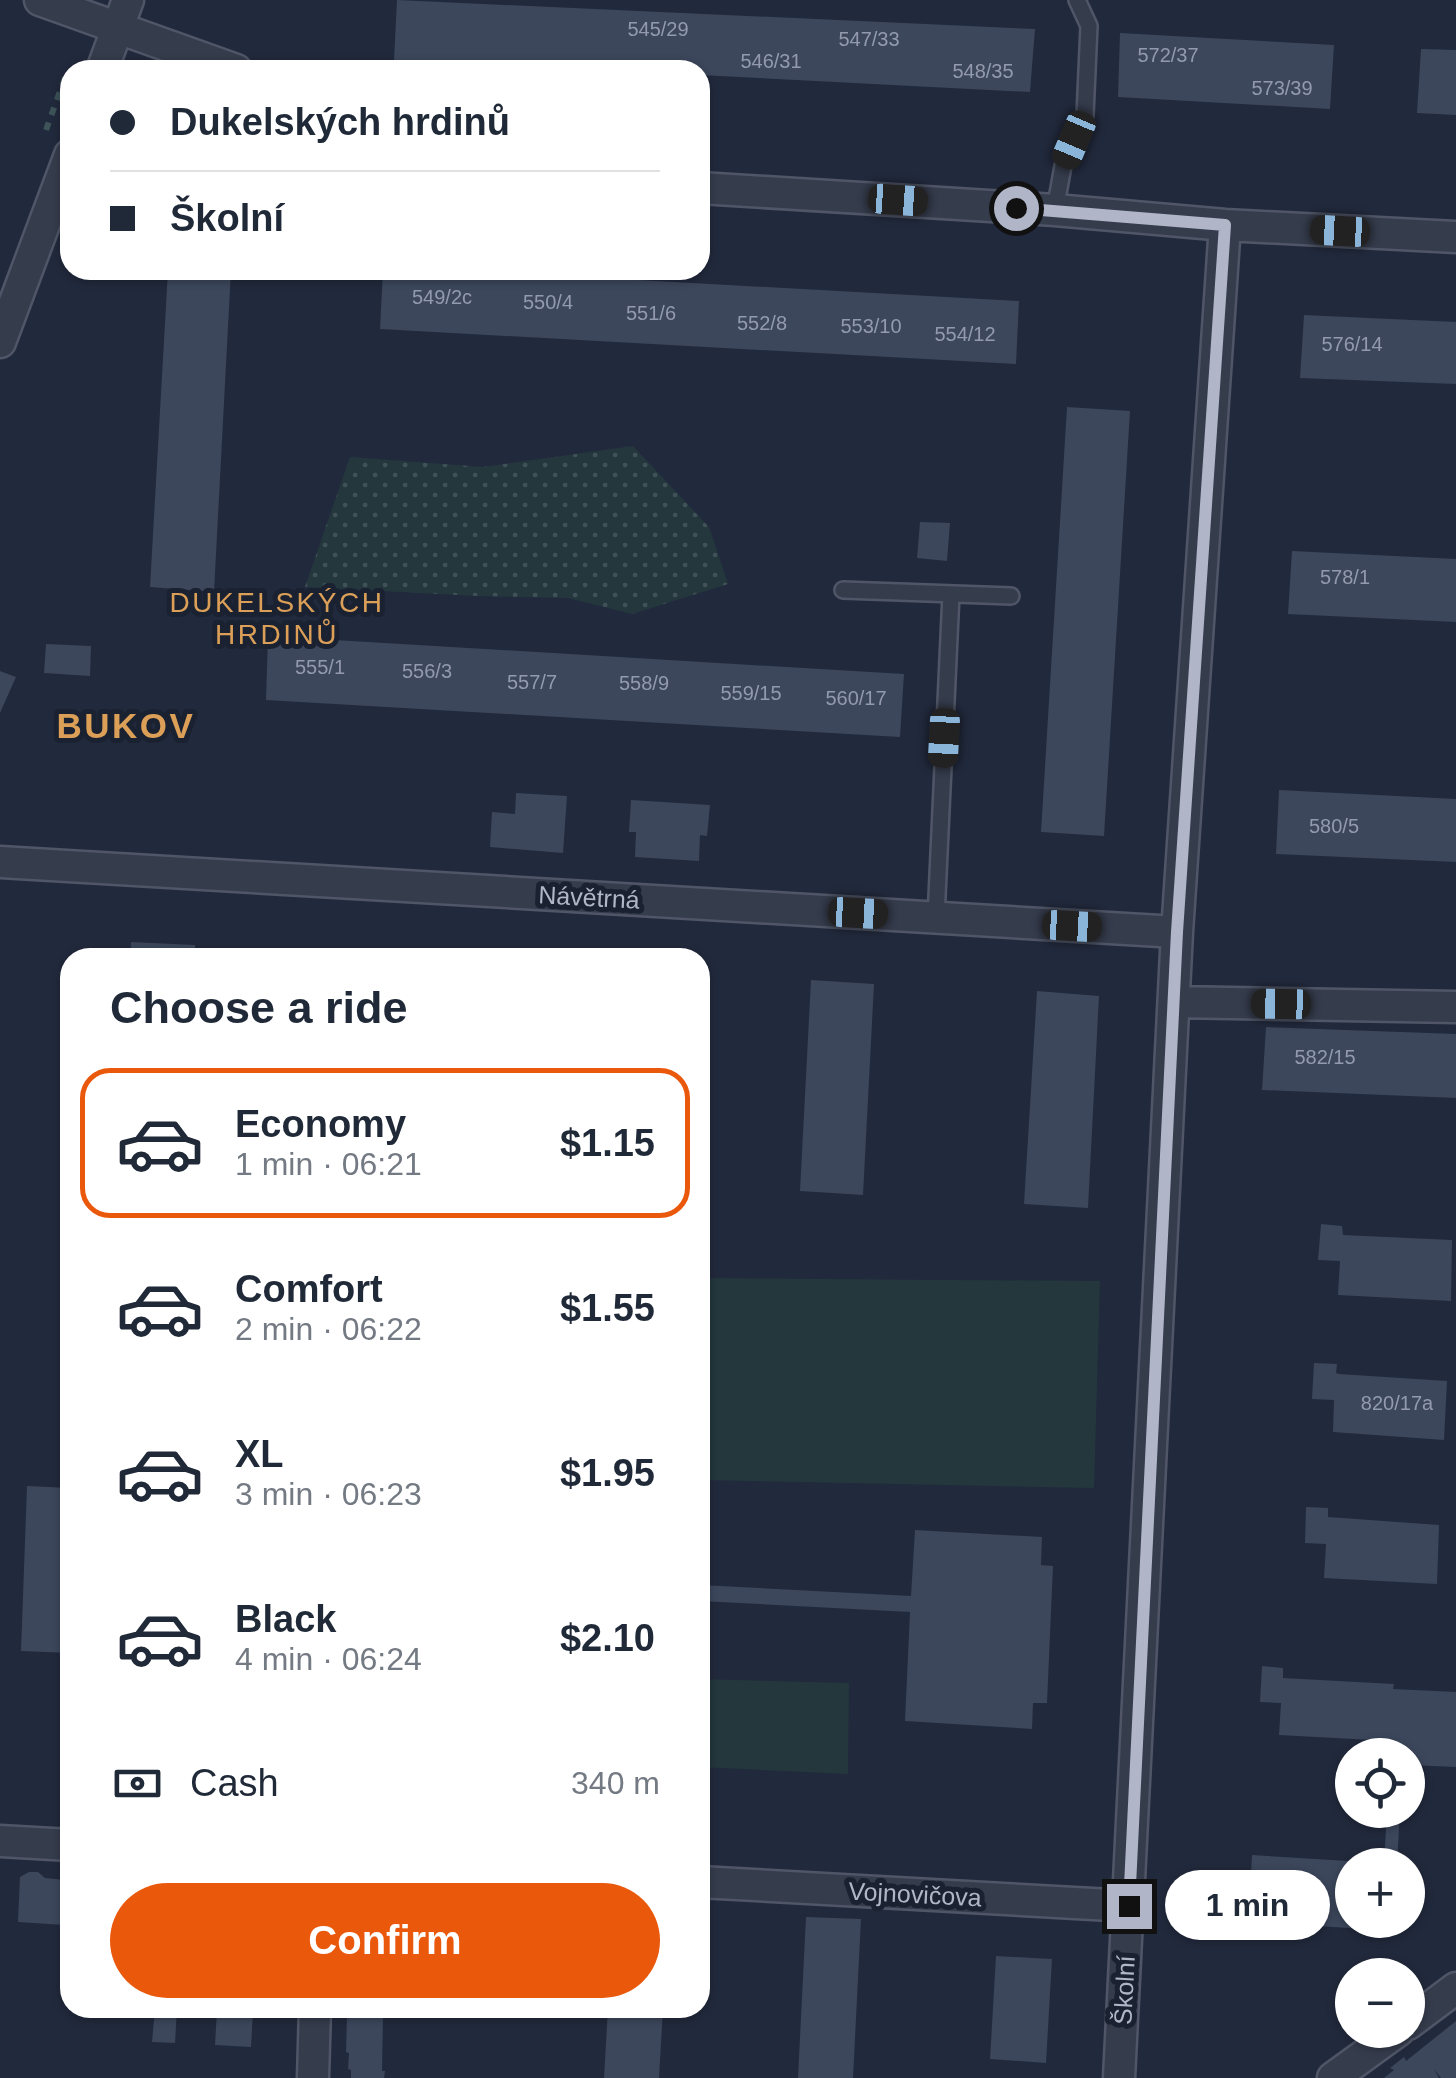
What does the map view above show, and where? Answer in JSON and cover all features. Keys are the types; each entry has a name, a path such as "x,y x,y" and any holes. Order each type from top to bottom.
{"street":[{"path":"40,0 207,60"},
{"path":"106,60 128,0"},
{"path":"0,342 60,182"},
{"path":"710,189 1056,210 1225,225 1456,236"},
{"name":"Školní","path":"1119,2078 1177,932 1225,225"},
{"name":"Návětrná","path":"0,862 1177,932"},
{"path":"1176,1002 1456,1007"},
{"path":"0,1841 60,1845"},
{"name":"Vojnovičova","path":"710,1883 1129,1906"},
{"path":"1425,2011 1456,1988"},
{"path":"313,2078 315,2018"},
{"path":"1334,2078 1375,2048"}],"lane":[{"path":"1056,210 1063,166 1085,116 1088,26 1078,0"},
{"path":"842,590 1012,596"},
{"path":"936,918 951,594"}],"shaded area":[{"path":"633,446 709,527 728,584 632,614 568,598 305,587 350,457 483,467"},
{"path":"710,1278 1100,1281 1094,1488 710,1480"},
{"path":"710,1679 849,1683 848,1774 710,1767"}],"building":[{"path":"397,0 1035,29 1030,92 710,76 710,60 394,60"},
{"path":"1120,33 1334,45 1330,109 1118,97"},
{"path":"1421,49 1456,50 1456,115 1417,113"},
{"path":"167,280 230,280 214,592 150,587"},
{"path":"382,280 640,280 1019,301 1016,364 380,329"},
{"path":"1304,315 1456,322 1456,384 1300,378"},
{"path":"1067,407 1130,411 1104,836 1041,832"},
{"path":"920,522 950,523 947,561 917,558"},
{"path":"1292,551 1456,559 1456,622 1288,614"},
{"path":"268,636 904,674 900,737 266,700"},
{"path":"46,644 91,646 90,676 44,673"},
{"path":"0,671 16,677 0,713"},
{"path":"1279,790 1456,799 1456,862 1276,854"},
{"path":"516,793 567,796 563,853 490,847 492,812 515,814"},
{"path":"631,800 710,805 707,836 700,835 699,861 635,857 636,832 629,832"},
{"path":"131,942 195,945 195,948 131,948"},
{"path":"811,980 874,984 863,1195 800,1191"},
{"path":"1037,991 1099,996 1088,1208 1024,1204"},
{"path":"1266,1027 1456,1034 1456,1098 1262,1090"},
{"path":"1321,1224 1342,1226 1343,1235 1452,1240 1451,1301 1338,1295 1340,1261 1318,1260"},
{"path":"1314,1363 1337,1364 1339,1374 1447,1381 1444,1440 1333,1432 1334,1400 1312,1399"},
{"path":"27,1486 60,1488 60,1653 21,1651"},
{"path":"1306,1507 1328,1508 1328,1517 1439,1525 1437,1584 1324,1578 1326,1544 1305,1543"},
{"path":"915,1530 1042,1537 1041,1565 1053,1566 1047,1703 1033,1703 1032,1729 905,1721 910,1612 710,1602 710,1586 911,1596"},
{"path":"1262,1666 1283,1668 1283,1678 1456,1692 1456,1767 1425,1766 1425,1738 1279,1735 1281,1703 1260,1702"},
{"path":"1386,1828 1399,1828 1398,1848 1385,1848"},
{"path":"1252,1855 1335,1860 1335,1927 1270,1923 1271,1892 1250,1891"},
{"path":"38,1872 45,1878 60,1880 60,1925 18,1922 20,1877"},
{"path":"806,1917 861,1919 853,2078 798,2078"},
{"path":"996,1956 1052,1959 1046,2063 990,2059"},
{"path":"154,2018 176,2018 175,2043 152,2042"},
{"path":"217,2018 253,2018 251,2047 215,2045"},
{"path":"347,2018 383,2018 384,2078 351,2078 346,2052"},
{"path":"607,2018 662,2018 659,2078 604,2078"},
{"path":"1456,2021 1456,2078 1441,2078 1434,2069 1439,2078 1384,2078 1404,2057 1406,2061"}],"district":[{"name":"DUKELSKÝCH HRDINŮ","path":"277,618"},
{"name":"BUKOV","path":"126,726"}],"route":[{"path":"1016,208 1225,225 1177,932 1129,1906"}]}
